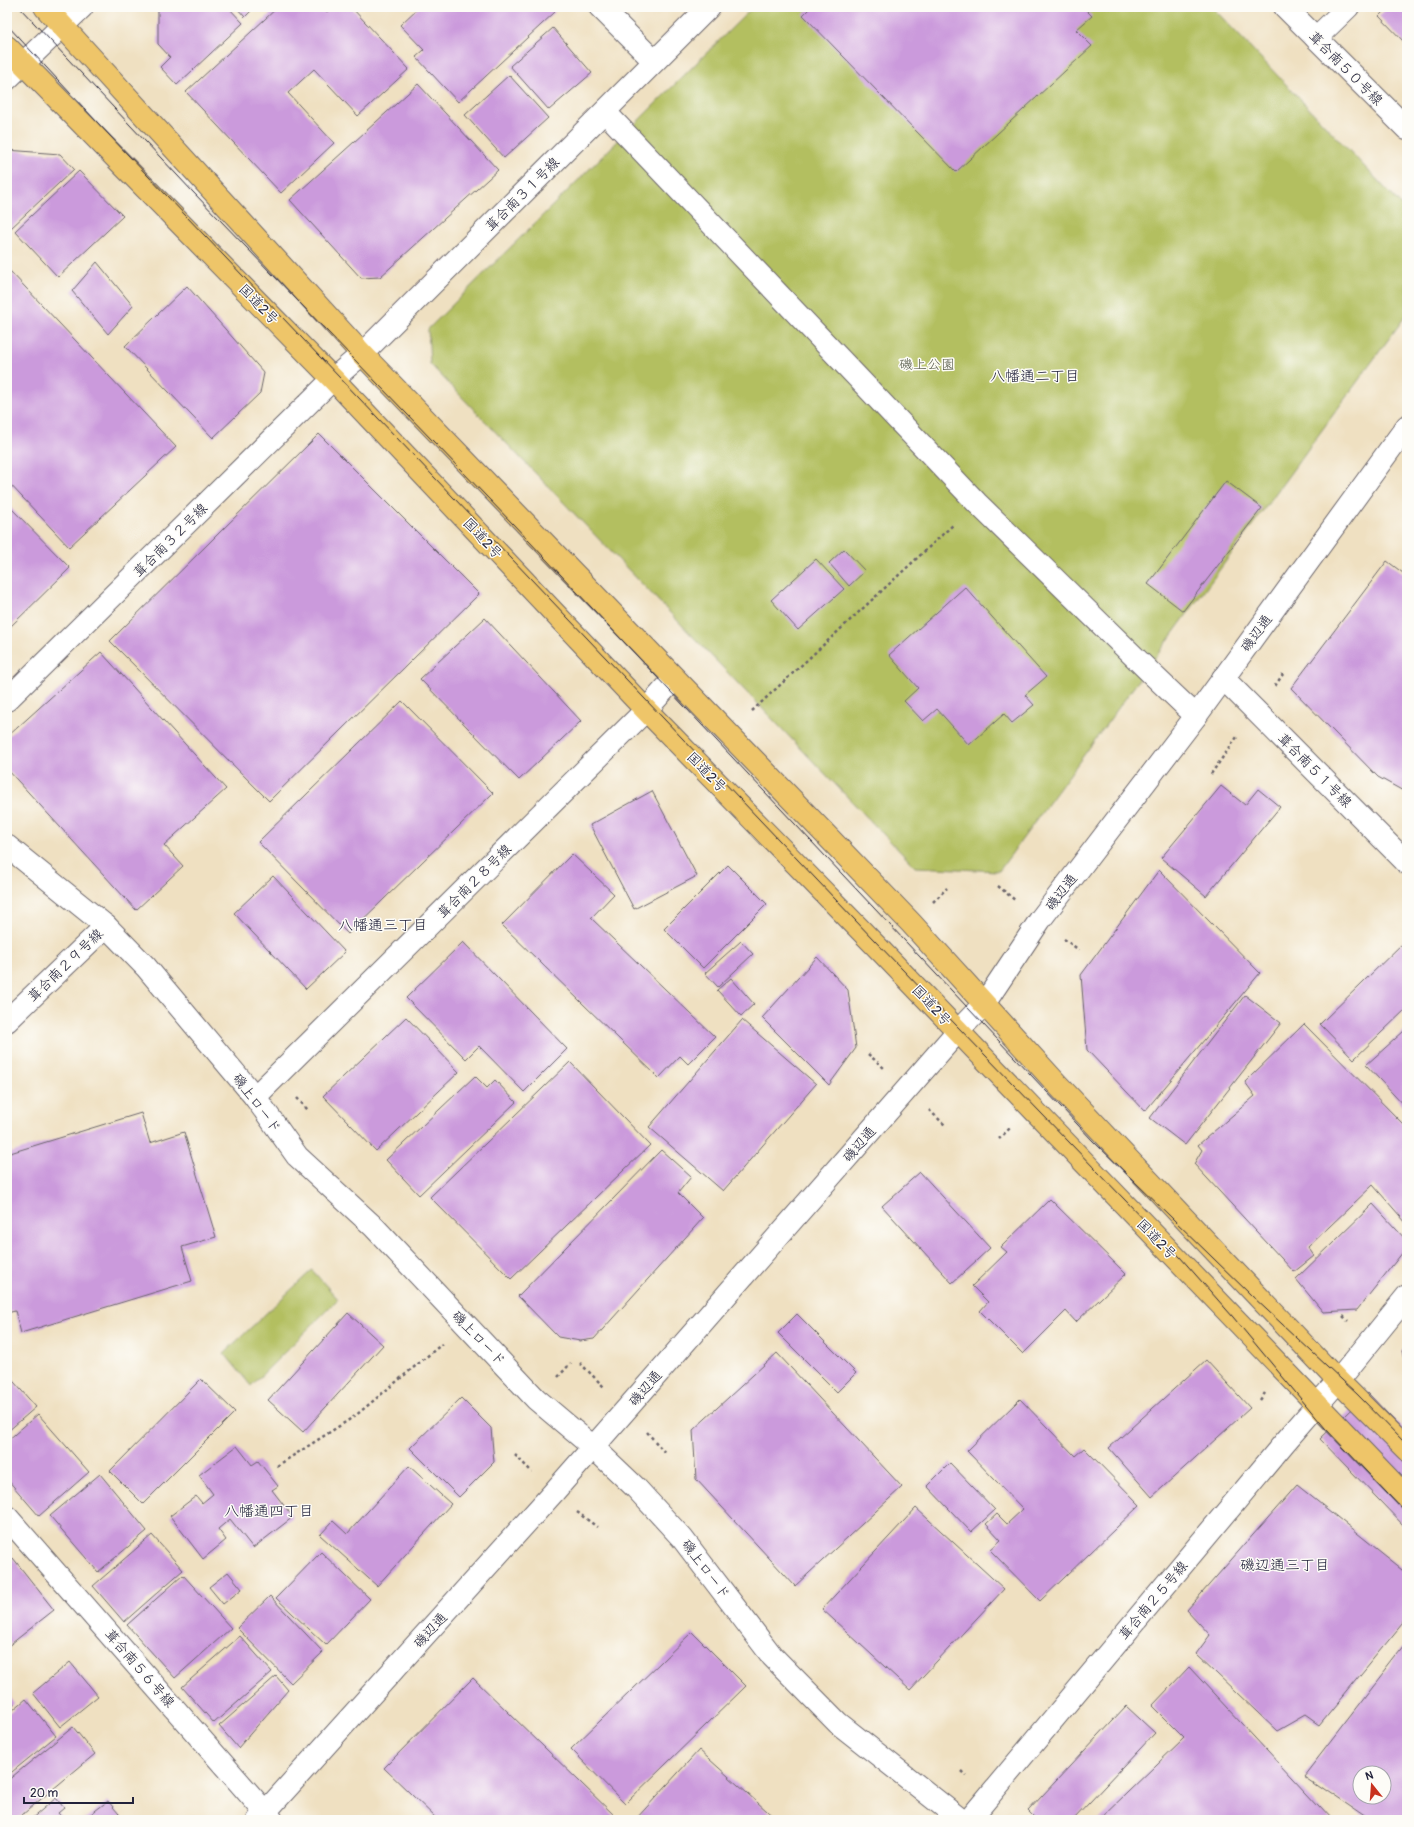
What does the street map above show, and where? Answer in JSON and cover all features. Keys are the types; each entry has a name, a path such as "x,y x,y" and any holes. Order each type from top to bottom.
{"highway":[{"path":"45,7 362,354 911,923 1057,1084 1338,1381 1407,1450"},
{"name":"国道2号","path":"7,47 333,379 646,710 881,951 957,1032 1407,1498"}],"street":[{"path":"7,79 82,7"},
{"path":"600,7 654,61"},
{"name":"葺合南３１号線","path":"333,379 362,354 709,7"},
{"name":"葺合南５０号線","path":"1285,7 1407,129"},
{"path":"1316,38 1348,7"},
{"path":"604,112 977,503 1196,716"},
{"name":"葺合南３２号線","path":"7,700 333,379"},
{"name":"磯辺通","path":"266,1817 957,1032 984,1004 1040,920 1196,716 1407,426"},
{"name":"葺合南５１号線","path":"1223,678 1407,863"},
{"name":"葺合南２８号線","path":"254,1097 646,710 674,679"},
{"name":"磯上ロード","path":"7,846 106,926 146,968 254,1097 297,1156 374,1227 536,1398 593,1447 636,1488 682,1538 777,1662 838,1723 961,1820"},
{"name":"葺合南２９号線","path":"7,1021 106,926"},
{"name":"葺合南２５号線","path":"969,1820 1317,1404 1338,1381 1407,1296"},
{"name":"葺合南５６号線","path":"7,1517 266,1817"}],"path":[{"path":"752,711 977,503"},
{"path":"277,1466 355,1416 466,1325"}],"green space":[{"name":"磯上公園","path":"753,7 1212,7 1407,211 1407,314 999,871 915,867 430,364 428,329"},
{"path":"312,1270 338,1299 251,1386 224,1353"}],"building":[{"path":"158,7 228,7 243,23 177,85 160,67 170,57 158,44"},
{"path":"236,7 255,7 245,17"},
{"path":"278,7 322,7 327,12 332,7 351,7 409,69 358,116 314,69 288,93 334,143 281,193 186,92"},
{"path":"419,7 550,7 555,12 458,102 416,57 424,50 400,25"},
{"path":"811,7 1083,7 1092,16 1076,30 1092,46 956,172 803,15"},
{"path":"1388,7 1407,7 1407,45 1379,16"},
{"path":"553,28 592,73 549,110 510,66"},
{"path":"509,75 548,118 504,158 465,115"},
{"path":"418,84 498,170 380,277 361,278 290,200"},
{"path":"7,150 60,154 74,169 11,228 7,224"},
{"path":"79,171 123,216 58,277 15,231"},
{"path":"97,262 133,306 108,334 72,291"},
{"path":"9,270 176,447 69,547 7,481 7,271"},
{"path":"187,286 264,373 260,393 213,438 125,346"},
{"path":"319,434 479,594 269,801 110,641"},
{"path":"1226,481 1262,508 1183,611 1148,584"},
{"path":"7,504 70,568 7,630"},
{"path":"844,549 865,571 849,586 829,563"},
{"path":"816,559 844,589 798,630 771,600"},
{"path":"1387,561 1407,576 1407,793 1378,777 1291,688"},
{"path":"965,587 1046,677 1025,695 1034,705 1012,723 1004,714 969,745 937,709 923,721 904,701 918,688 889,655"},
{"path":"485,618 581,721 519,780 420,679"},
{"path":"101,652 226,789 164,845 183,866 136,910 7,769 7,737"},
{"path":"402,701 493,793 348,934 258,842"},
{"path":"1221,786 1245,805 1258,789 1280,807 1206,896 1161,858"},
{"path":"652,791 697,876 634,909 590,825"},
{"path":"572,854 614,894 591,918 715,1037 688,1064 680,1056 659,1078 502,925"},
{"path":"728,865 767,904 703,968 664,929"},
{"path":"1159,870 1260,973 1145,1111 1087,1050 1081,975"},
{"path":"273,876 345,952 306,989 234,913"},
{"path":"1407,939 1407,1008 1354,1059 1320,1024"},
{"path":"741,941 753,954 718,987 705,973"},
{"path":"463,942 567,1049 524,1092 479,1046 466,1059 406,998"},
{"path":"817,957 848,990 856,1048 829,1085 762,1018"},
{"path":"731,978 754,1004 741,1016 717,990"},
{"path":"1245,995 1281,1023 1185,1145 1150,1118"},
{"path":"406,1017 459,1072 376,1151 323,1096"},
{"path":"742,1020 816,1084 723,1191 649,1127"},
{"path":"1304,1024 1407,1128 1407,1224 1373,1185 1308,1247 1314,1256 1294,1272 1194,1164 1202,1150 1198,1145 1255,1096 1245,1082"},
{"path":"1404,1031 1407,1034 1407,1109 1366,1065"},
{"path":"570,1062 650,1145 511,1279 430,1197"},
{"path":"475,1076 487,1088 495,1080 516,1102 419,1195 386,1160"},
{"path":"141,1113 150,1143 184,1132 216,1237 182,1247 192,1281 21,1333 15,1311 7,1313 7,1154"},
{"path":"661,1150 691,1177 678,1193 703,1218 594,1339 580,1341 558,1337 518,1296"},
{"path":"920,1172 990,1248 952,1283 882,1206"},
{"path":"1050,1199 1126,1274 1076,1322 1066,1311 1023,1354 980,1311 988,1302 972,1286 1007,1252 1001,1247"},
{"path":"1373,1204 1407,1241 1407,1247 1357,1310 1323,1312 1296,1279"},
{"path":"348,1313 383,1345 303,1432 268,1400"},
{"path":"797,1314 856,1373 837,1392 778,1333"},
{"path":"1407,1345 1407,1369 1402,1351"},
{"path":"777,1353 902,1487 795,1586 696,1479 693,1430"},
{"path":"1206,1360 1250,1408 1152,1497 1109,1448"},
{"path":"7,1374 36,1407 7,1432"},
{"path":"201,1379 235,1412 143,1504 110,1471"},
{"path":"1368,1393 1407,1434 1407,1529 1320,1439"},
{"path":"461,1398 491,1428 494,1462 459,1497 410,1448"},
{"path":"1020,1399 1075,1456 1084,1448 1140,1505 1040,1601 990,1550 1001,1540 986,1524 997,1514 1007,1524 1023,1509 967,1451"},
{"path":"38,1414 89,1472 39,1516 7,1479 7,1441"},
{"path":"237,1446 252,1465 258,1461 278,1486 272,1490 293,1517 253,1548 230,1519 218,1529 226,1540 203,1559 170,1516 196,1496 202,1503 213,1494 199,1475"},
{"path":"950,1463 995,1510 971,1532 927,1486"},
{"path":"409,1466 451,1504 377,1586 320,1535 333,1521 347,1534"},
{"path":"100,1474 147,1531 98,1572 50,1516"},
{"path":"1297,1485 1407,1573 1407,1618 1319,1725 1305,1715 1277,1731 1196,1654 1210,1635 1187,1610"},
{"path":"916,1508 1004,1589 910,1690 822,1609"},
{"path":"152,1535 183,1570 124,1622 93,1586"},
{"path":"321,1552 370,1599 326,1645 276,1598"},
{"path":"13,1558 54,1610 7,1647 7,1563"},
{"path":"228,1572 242,1589 223,1604 209,1587"},
{"path":"183,1575 231,1628 175,1678 127,1625"},
{"path":"270,1596 323,1652 291,1683 237,1628"},
{"path":"692,1632 746,1686 625,1804 571,1749"},
{"path":"240,1636 272,1672 214,1723 182,1687"},
{"path":"1407,1642 1407,1820 1370,1820 1304,1775"},
{"path":"70,1662 98,1696 60,1727 33,1693"},
{"path":"1189,1667 1331,1820 1099,1820 1184,1738 1152,1706"},
{"path":"276,1676 288,1690 238,1748 219,1726"},
{"path":"473,1678 616,1817 614,1820 438,1820 384,1768"},
{"path":"7,1694 14,1704 7,1709"},
{"path":"26,1699 56,1736 7,1776 7,1715"},
{"path":"1126,1706 1155,1733 1073,1820 1037,1820 1028,1811"},
{"path":"73,1727 95,1754 16,1820 12,1820 7,1814 7,1781"},
{"path":"699,1750 777,1820 635,1820"},
{"path":"56,1798 64,1808 58,1813 64,1820 30,1820"},
{"path":"108,1801 124,1820 83,1820"}],"tram line":[{"path":"19,7 193,192 513,524 1093,1141 1252,1296 1357,1394 1407,1445"},
{"path":"7,25 110,136 874,940 1180,1257 1233,1317 1325,1428 1407,1514"}],"district":[{"name":"八幡通二丁目","path":"1035,376"},
{"name":"八幡通三丁目","path":"383,925"},
{"name":"八幡通四丁目","path":"269,1511"},
{"name":"磯辺通三丁目","path":"1285,1565"}]}
